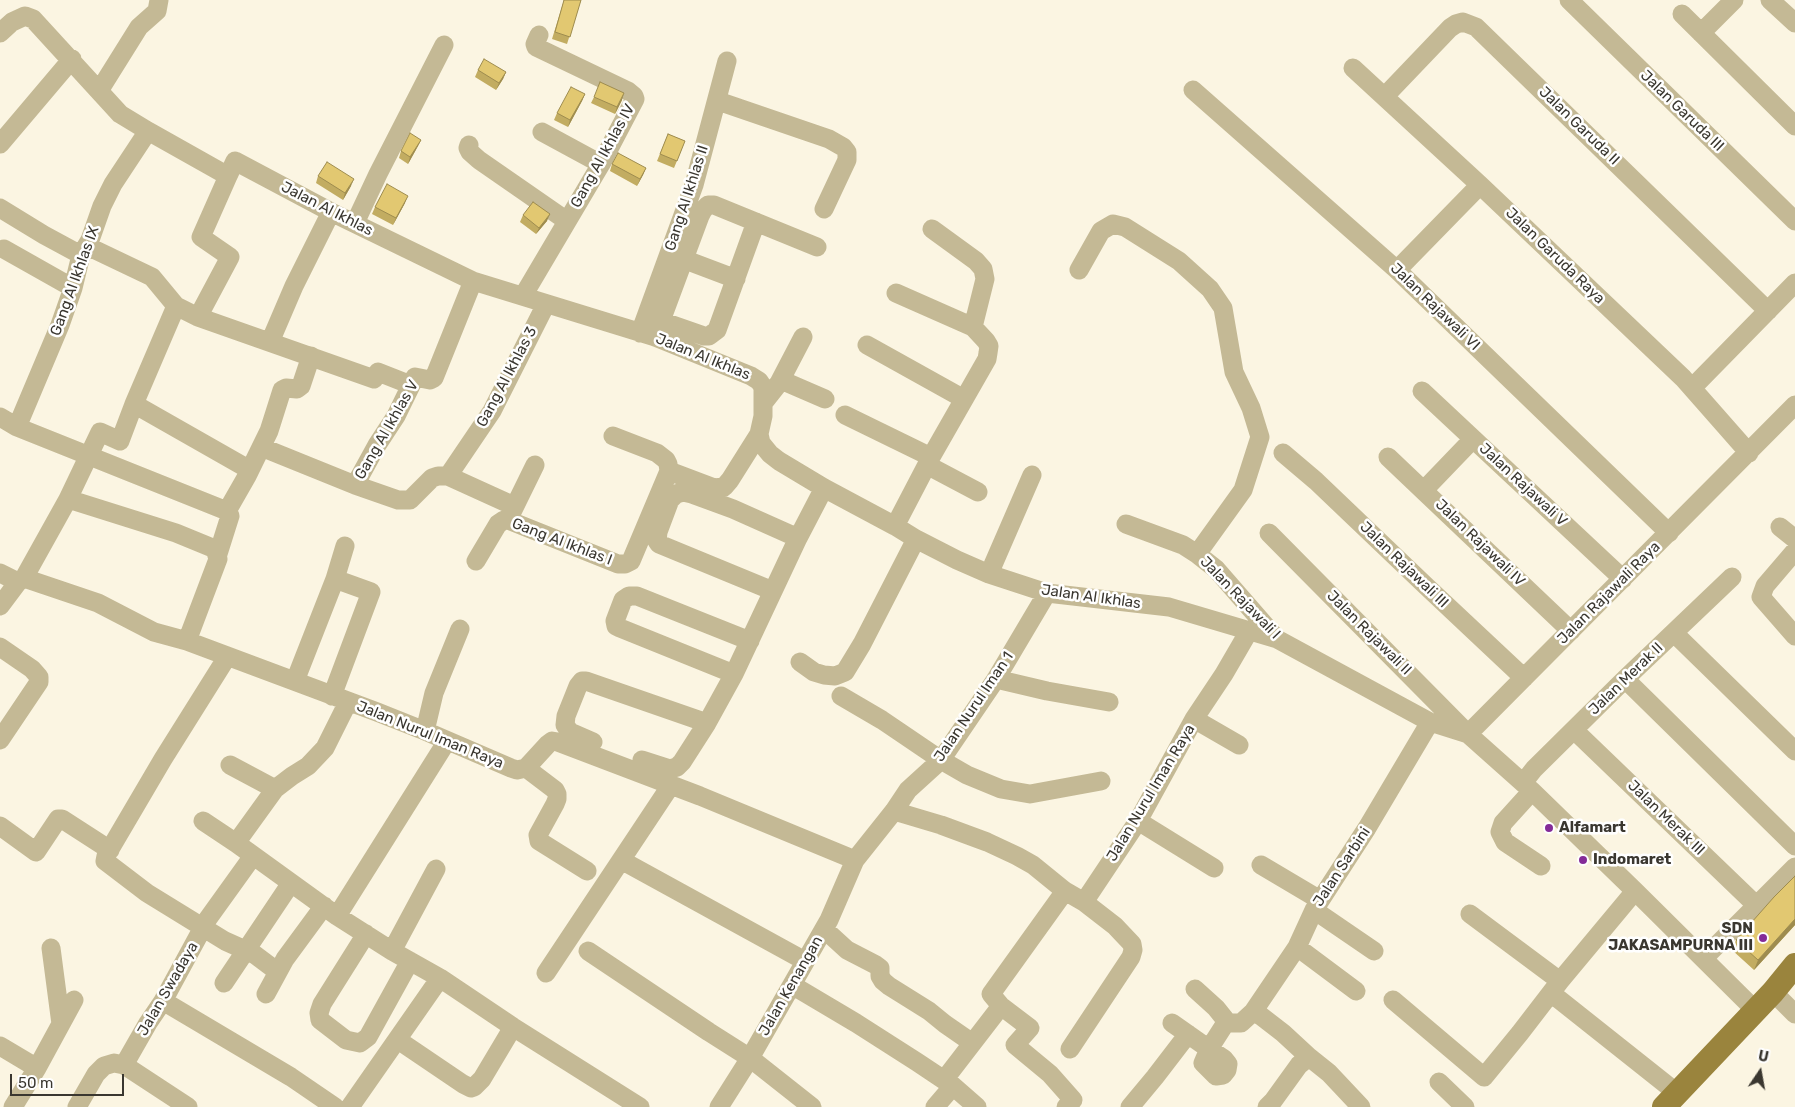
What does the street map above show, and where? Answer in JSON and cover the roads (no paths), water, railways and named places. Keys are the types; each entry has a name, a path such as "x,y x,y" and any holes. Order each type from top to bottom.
{"main road":[{"path":"1670,1100 1773,992 1795,965"}],"street":[{"path":"99,91 139,27 157,11 159,0"},
{"name":"Jalan Garuda III","path":"1569,0 1795,221"},
{"path":"1701,33 1734,0"},
{"path":"1770,0 1795,23"},
{"path":"1682,14 1795,126"},
{"path":"0,33 12,22 25,16 33,18 120,114 146,135 228,176 201,237 230,257 198,317"},
{"name":"Jalan Garuda II","path":"1385,96 1450,28 1463,22 1476,27 1768,311"},
{"name":"Gang Al Ikhlas IV","path":"523,296 601,164 633,104 634,96 628,91 536,47 535,44 540,35"},
{"path":"355,223 444,45"},
{"path":"0,144 72,59"},
{"name":"Gang Al Ikhlas II","path":"652,330 718,101 727,61"},
{"name":"Jalan Garuda Raya","path":"1353,68 1480,185 1692,388 1748,453"},
{"name":"Jalan Rajawali VI","path":"1193,90 1397,270 1669,532"},
{"path":"718,101 828,139 843,147 847,152 847,160 824,208"},
{"path":"542,132 601,164"},
{"name":"Gang Al Ikhlas IX","path":"17,427 60,325 84,250 102,206 113,184 146,135"},
{"path":"469,144 470,152 479,160 567,221"},
{"name":"Jalan Al Ikhlas","path":"228,176 235,162 331,212 473,281 546,304 652,330 750,376 759,381 763,387 763,416 759,434 761,443 770,454 824,488 916,539 989,574 1047,593 1169,607 1277,639"},
{"path":"1397,270 1480,185"},
{"path":"756,222 719,326 713,334 704,336 652,330 703,210 708,205 714,205 756,222 817,247"},
{"path":"0,208 44,235 152,277 176,306 198,317 374,379 378,372 411,385"},
{"path":"270,342 294,286 331,212"},
{"path":"1078,270 1101,231 1113,224 1119,225 1179,261 1210,289 1223,308 1234,372 1260,437 1243,490 1197,554"},
{"path":"932,229 976,261 983,269 985,279 973,327"},
{"path":"4,249 73,288"},
{"path":"683,259 736,279"},
{"name":"Gang Al Ikhlas V","path":"355,485 377,445 396,416 417,376 430,380 434,378 473,281"},
{"path":"1692,388 1795,283"},
{"path":"895,526 929,461 987,359 988,353 986,341 973,327 896,293"},
{"name":"Gang Al Ikhlas 3","path":"448,476 492,411 546,304"},
{"path":"0,606 21,580 68,499 100,432 120,441 176,306"},
{"path":"764,402 781,380 803,337"},
{"path":"867,345 964,399"},
{"path":"227,510 261,447 282,390 286,388 297,389 301,386 311,356"},
{"path":"781,380 825,399"},
{"name":"Jalan Rajawali V","path":"1422,391 1622,579"},
{"path":"134,404 250,470"},
{"name":"Jalan Rajawali Raya","path":"1468,734 1795,405"},
{"path":"845,415 929,461 978,492"},
{"path":"0,417 17,427 227,510 230,516 218,559 187,641"},
{"path":"613,436 662,456 666,460 669,471 714,488 724,487 730,480 759,434"},
{"path":"1424,490 1473,439"},
{"path":"261,447 355,485 403,501 410,500 432,478 448,476 511,513 535,465"},
{"name":"Jalan Rajawali III","path":"1283,453 1316,481 1524,678"},
{"name":"Jalan Rajawali IV","path":"1388,457 1571,630"},
{"name":"Gang Al Ikhlas I","path":"476,561 498,524 511,513 618,564 625,564 632,558 669,471"},
{"path":"989,574 1032,474"},
{"path":"707,723 586,681 578,686 566,716 565,725 575,735 624,754 670,769 677,767 707,723 734,674 798,538 824,488"},
{"path":"773,591 659,544 658,532 670,500 676,494 682,492 692,494 733,509 798,538"},
{"path":"68,499 176,533 215,549 218,554"},
{"name":"Jalan Rajawali I","path":"1126,524 1167,538 1197,554 1216,569 1277,639 1430,722 1468,734"},
{"path":"1780,527 1795,539"},
{"name":"Jalan Rajawali II","path":"1269,533 1468,734 1527,787 1704,958 1755,1010"},
{"path":"800,662 814,672 824,675 835,676 845,672 862,644 916,539"},
{"path":"295,682 335,579 345,546"},
{"path":"1795,551 1765,586 1761,597 1795,636"},
{"name":"Jalan Nurul Iman Raya","path":"0,574 98,603 154,632 187,641 425,731 511,768 517,770 526,768"},
{"name":"Jalan Merak II","path":"1541,866 1505,842 1500,832 1503,823 1527,787 1534,769 1732,577"},
{"path":"236,843 274,789 308,766 324,748 370,592 335,579"},
{"name":"Jalan Nurul Iman 1","path":"855,860 894,811 908,790 941,760 996,679 1047,593"},
{"path":"734,674 616,626 615,621 623,600 629,596 637,596 750,641"},
{"path":"425,731 434,693 460,628"},
{"name":"Jalan Nurul Iman Raya","path":"1084,902 1138,821 1194,719 1224,674 1249,631"},
{"path":"1674,633 1795,750"},
{"path":"0,647 32,669 39,677 39,682 0,740"},
{"path":"228,657 163,759 105,861 138,887 225,941 246,950 278,972"},
{"path":"996,679 1047,691 1109,702"},
{"path":"1625,679 1795,846"},
{"path":"841,696 882,720 941,760 967,775 1001,789 1030,794 1101,782"},
{"path":"1194,719 1239,745"},
{"name":"Jalan Sarbini","path":"1253,1012 1297,947 1317,905 1367,828 1430,722"},
{"name":"Jalan Merak III","path":"1574,730 1757,906"},
{"path":"266,994 285,959 330,911 447,741"},
{"path":"587,872 539,842 538,835 555,804 557,794 555,790 526,768 548,744 554,741 780,828 855,860"},
{"path":"230,765 274,789"},
{"path":"546,973 671,785"},
{"path":"894,811 941,825 987,842 1017,856 1033,865 1065,891 1084,902 1115,926 1132,944 1131,957 1070,1049"},
{"path":"0,826 36,852 58,820 62,819 110,850"},
{"path":"203,821 330,911 392,951 440,978 513,1027 640,1107"},
{"path":"1138,821 1214,868"},
{"name":"Jalan Swadaya","path":"124,1065 163,1001 204,927 253,856"},
{"path":"621,860 805,961"},
{"name":"Jalan Kenangan","path":"719,1107 750,1058 824,929 855,860"},
{"path":"1261,865 1317,905 1374,951"},
{"path":"1704,958 1795,867"},
{"path":"392,951 436,869"},
{"path":"224,983 291,883"},
{"path":"1065,891 991,994 1001,1006 1030,1028 1015,1045 1050,1074 1073,1100 1066,1107"},
{"path":"1393,1000 1484,1078 1555,987 1635,891"},
{"path":"1470,914 1555,987 1670,1100"},
{"path":"824,929 847,950 880,968 880,976 889,986 929,1011 972,1042"},
{"path":"366,934 322,1004 319,1013 320,1020 346,1040 360,1043 368,1037 410,961"},
{"path":"1297,947 1356,991"},
{"path":"51,948 61,1024"},
{"path":"588,951 750,1058 812,1107"},
{"path":"350,1107 440,978"},
{"path":"792,985 856,1023 948,1083 977,1107"},
{"path":"1195,989 1216,1008 1228,1023"},
{"path":"1773,992 1795,1014"},
{"path":"12,1107 37,1068 74,1000"},
{"path":"163,1001 291,1076 335,1107"},
{"path":"935,1107 972,1042 1001,1006"},
{"path":"1172,1023 1209,1049 1222,1028 1228,1023 1241,1024 1253,1012 1261,1016 1310,1056 1361,1107"},
{"path":"398,1040 462,1084 471,1088 482,1079 513,1027"},
{"path":"1130,1107 1188,1034"},
{"path":"0,1046 37,1068"},
{"path":"1267,1107 1273,1102 1299,1065 1310,1056"},
{"path":"77,1107 96,1074 104,1066 114,1063 124,1065 188,1107"},
{"path":"1439,1082 1464,1107"}],"place":[{"name":"Alfamart","path":"1549,828"},
{"name":"Indomaret","path":"1583,860"},
{"name":"SDN JAKASAMPURNA III","path":"1763,938"}]}
